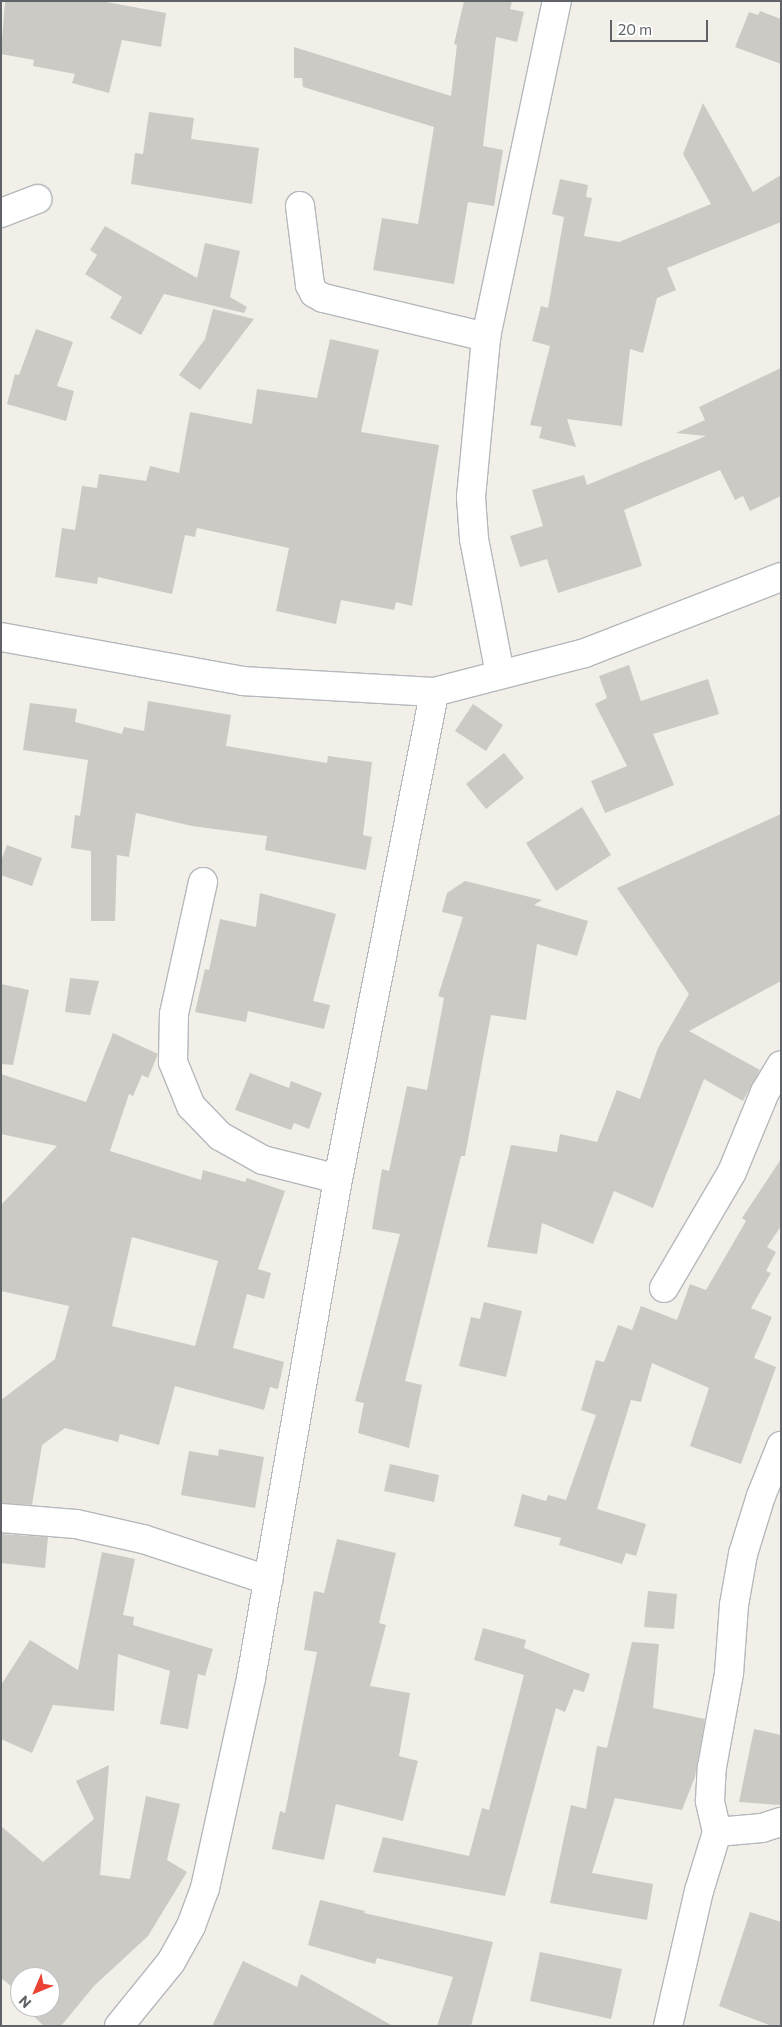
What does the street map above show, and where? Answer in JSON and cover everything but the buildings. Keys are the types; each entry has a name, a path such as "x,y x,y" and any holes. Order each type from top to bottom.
{"street":[{"path":"500,674 474,539 471,497 486,337 557,1"},
{"path":"1,213 37,199"},
{"path":"300,206 310,285 314,293 323,298 486,337"},
{"path":"1,637 242,681 434,692 585,653 781,577"},
{"path":"119,2026 170,1962 191,1926 205,1888 251,1678 338,1178 434,692"},
{"path":"203,882 174,1014 173,1062 190,1106 220,1136 263,1160 338,1178"},
{"path":"664,1288 732,1172 764,1092 781,1065"},
{"path":"673,2023 699,1891 717,1832 710,1801 712,1767 729,1674 734,1605 748,1537 781,1446"},
{"path":"1,1518 76,1524 143,1539 268,1580"},
{"path":"717,1832 762,1828 781,1822"}]}
